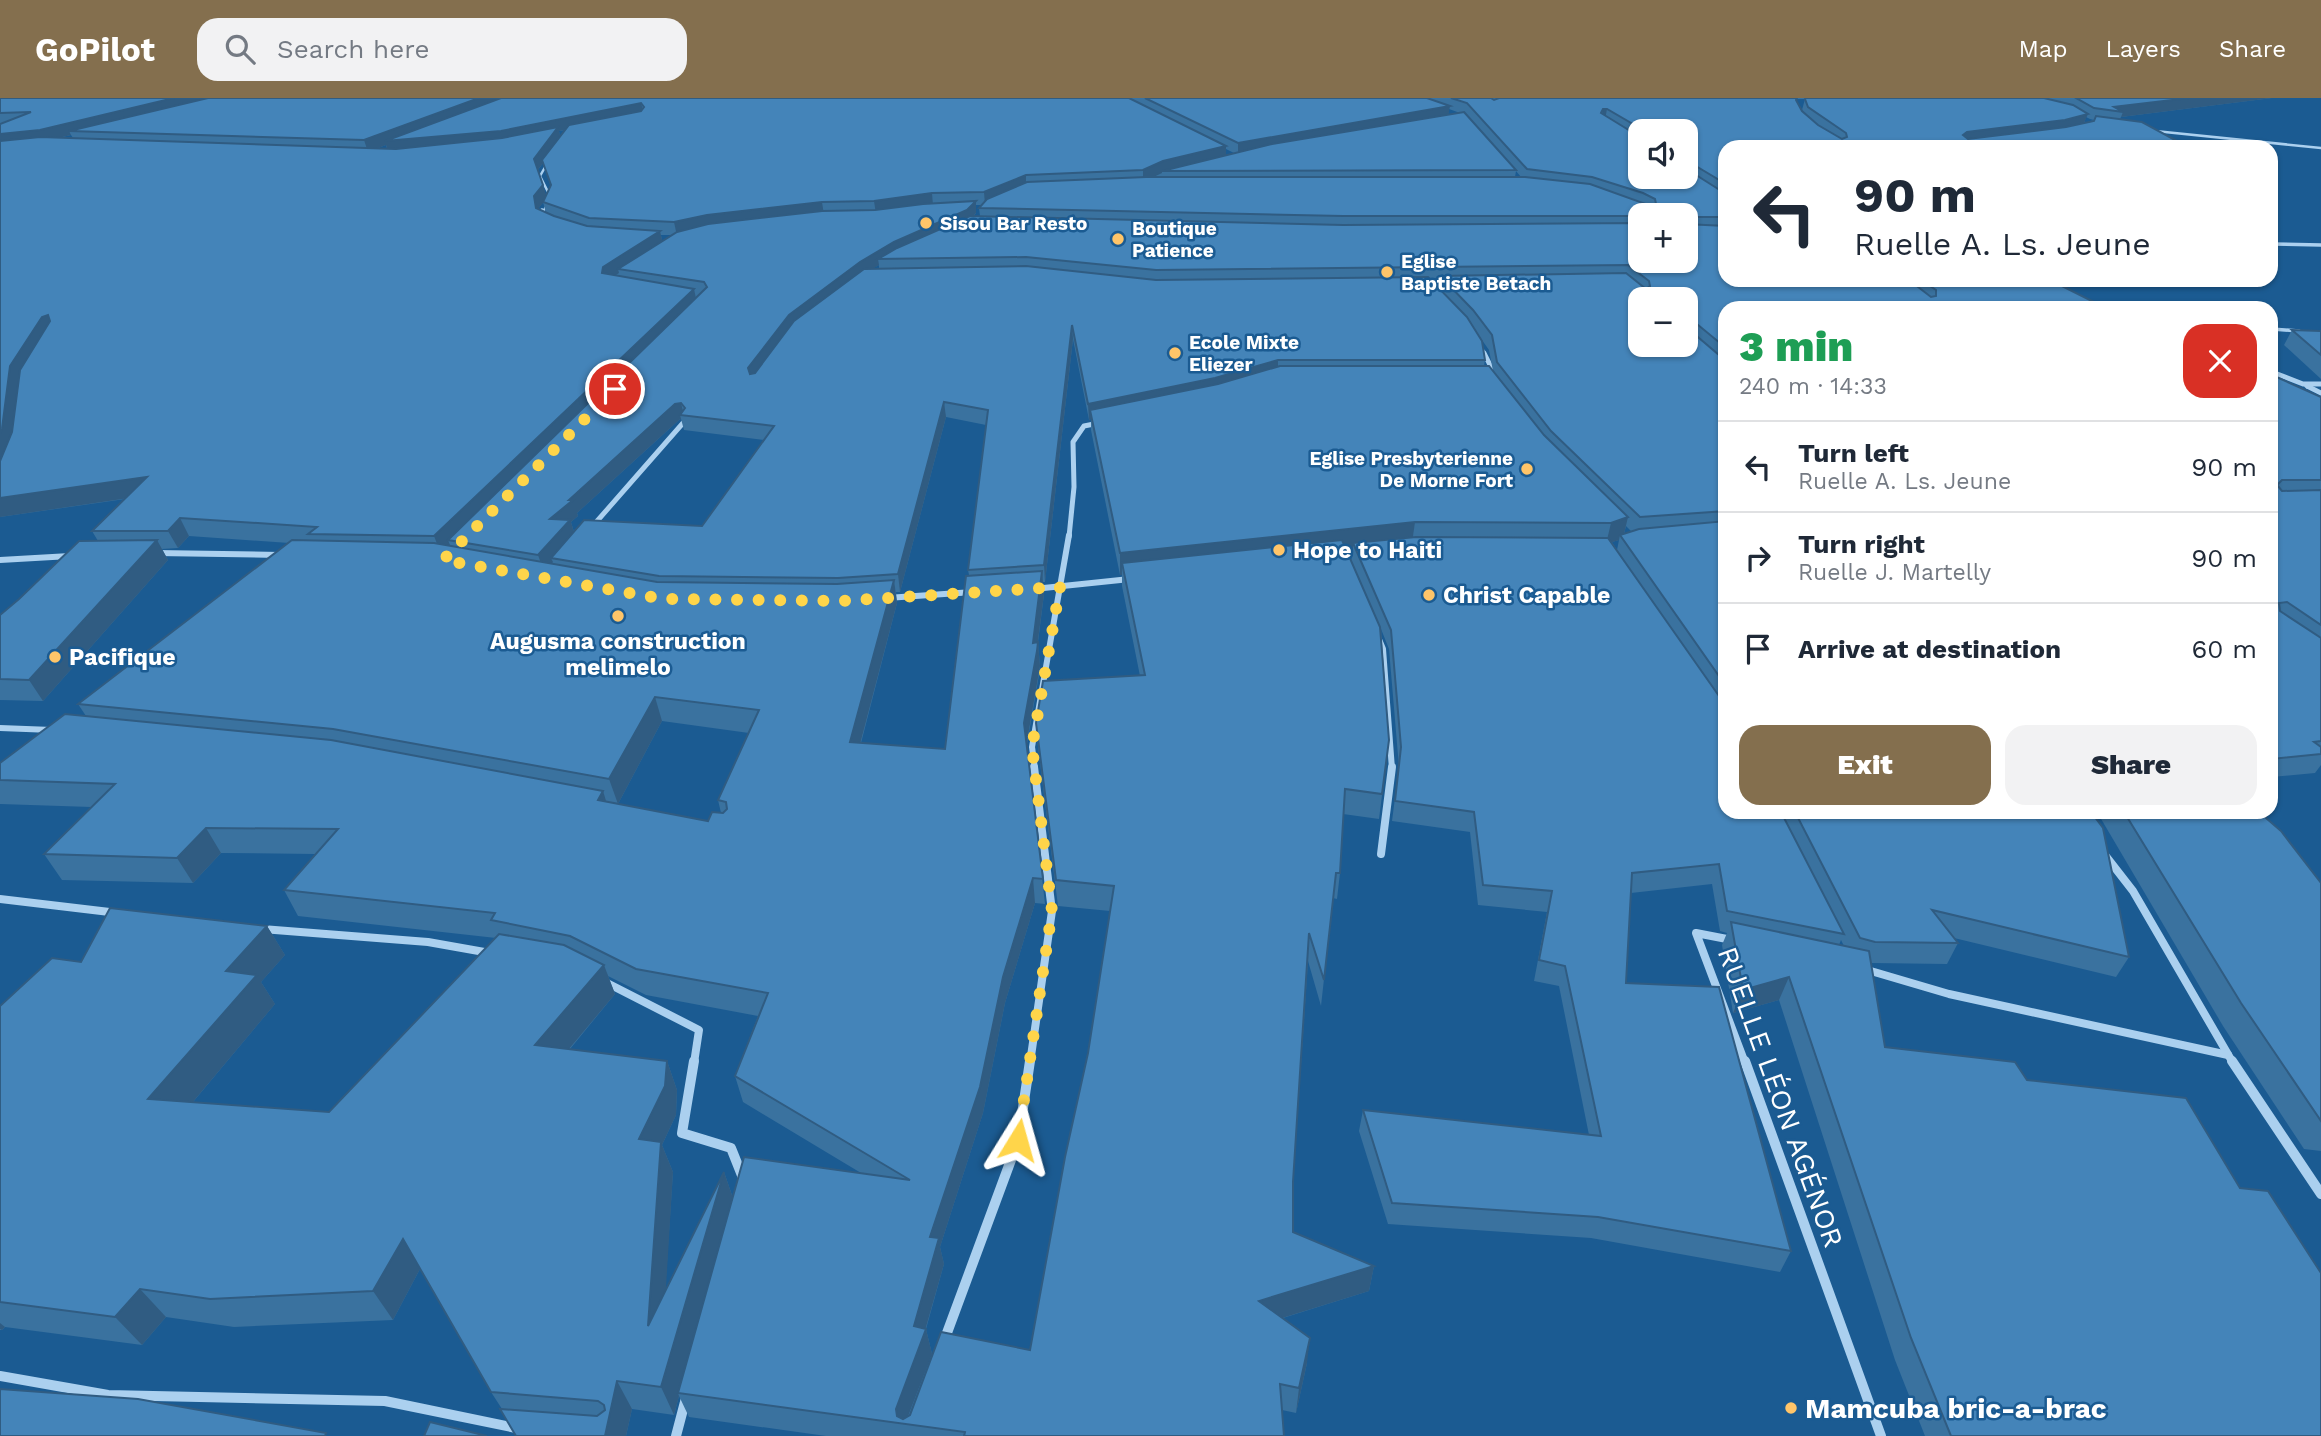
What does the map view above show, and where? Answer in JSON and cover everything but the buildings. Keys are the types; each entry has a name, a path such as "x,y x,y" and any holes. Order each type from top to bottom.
{"street":[{"path":"2155,131 2243,140"},
{"path":"2278,144 2321,148"},
{"path":"554,154 540,176 551,198 542,210 543,218 554,225"},
{"path":"2278,244 2321,245"},
{"path":"2278,329 2309,331"},
{"path":"1476,338 1491,367 1489,380"},
{"path":"2278,374 2321,393"},
{"path":"2303,384 2321,384"},
{"path":"942,1346 1018,1140 1052,911 1032,747 1060,587 1074,487 1073,442 1084,426 1106,422"},
{"path":"583,537 683,423"},
{"path":"152,553 285,555"},
{"path":"0,560 83,555"},
{"path":"1019,590 1141,578"},
{"path":"882,598 978,592"},
{"path":"1373,626 1383,649 1392,768 1381,854"},
{"path":"0,728 58,731"},
{"path":"2096,844 2133,891 2228,1055 2321,1194"},
{"path":"0,899 135,915"},
{"path":"256,928 428,942 496,954"},
{"name":"RUELLE LÉON AGÉNOR","path":"1737,941 1696,933 1787,1173 1881,1436"},
{"path":"1859,967 1949,994 2228,1055"},
{"path":"590,974 699,1030 682,1133 730,1149 746,1186"},
{"path":"0,1376 108,1395 385,1401 513,1428 538,1430"},
{"path":"676,1436 691,1383"}],"place":[{"name":"Sisou Bar Resto","path":"926,223"},
{"name":"Boutique Patience","path":"1118,239"},
{"name":"Eglise Baptiste Betach","path":"1387,272"},
{"name":"Ecole Mixte Eliezer","path":"1175,353"},
{"name":"Eglise Presbyterienne De Morne Fort","path":"1527,469"},
{"name":"Hope to Haiti","path":"1279,550"},
{"name":"Christ Capable","path":"1429,595"},
{"name":"Augusma construction melimelo","path":"618,616"},
{"name":"Pacifique","path":"55,657"},
{"name":"Mamcuba bric-a-brac","path":"1791,1408"}],"route":[{"path":"615,389 443,560 663,599 841,601 1060,587 1032,747 1052,911 1018,1140"}]}
